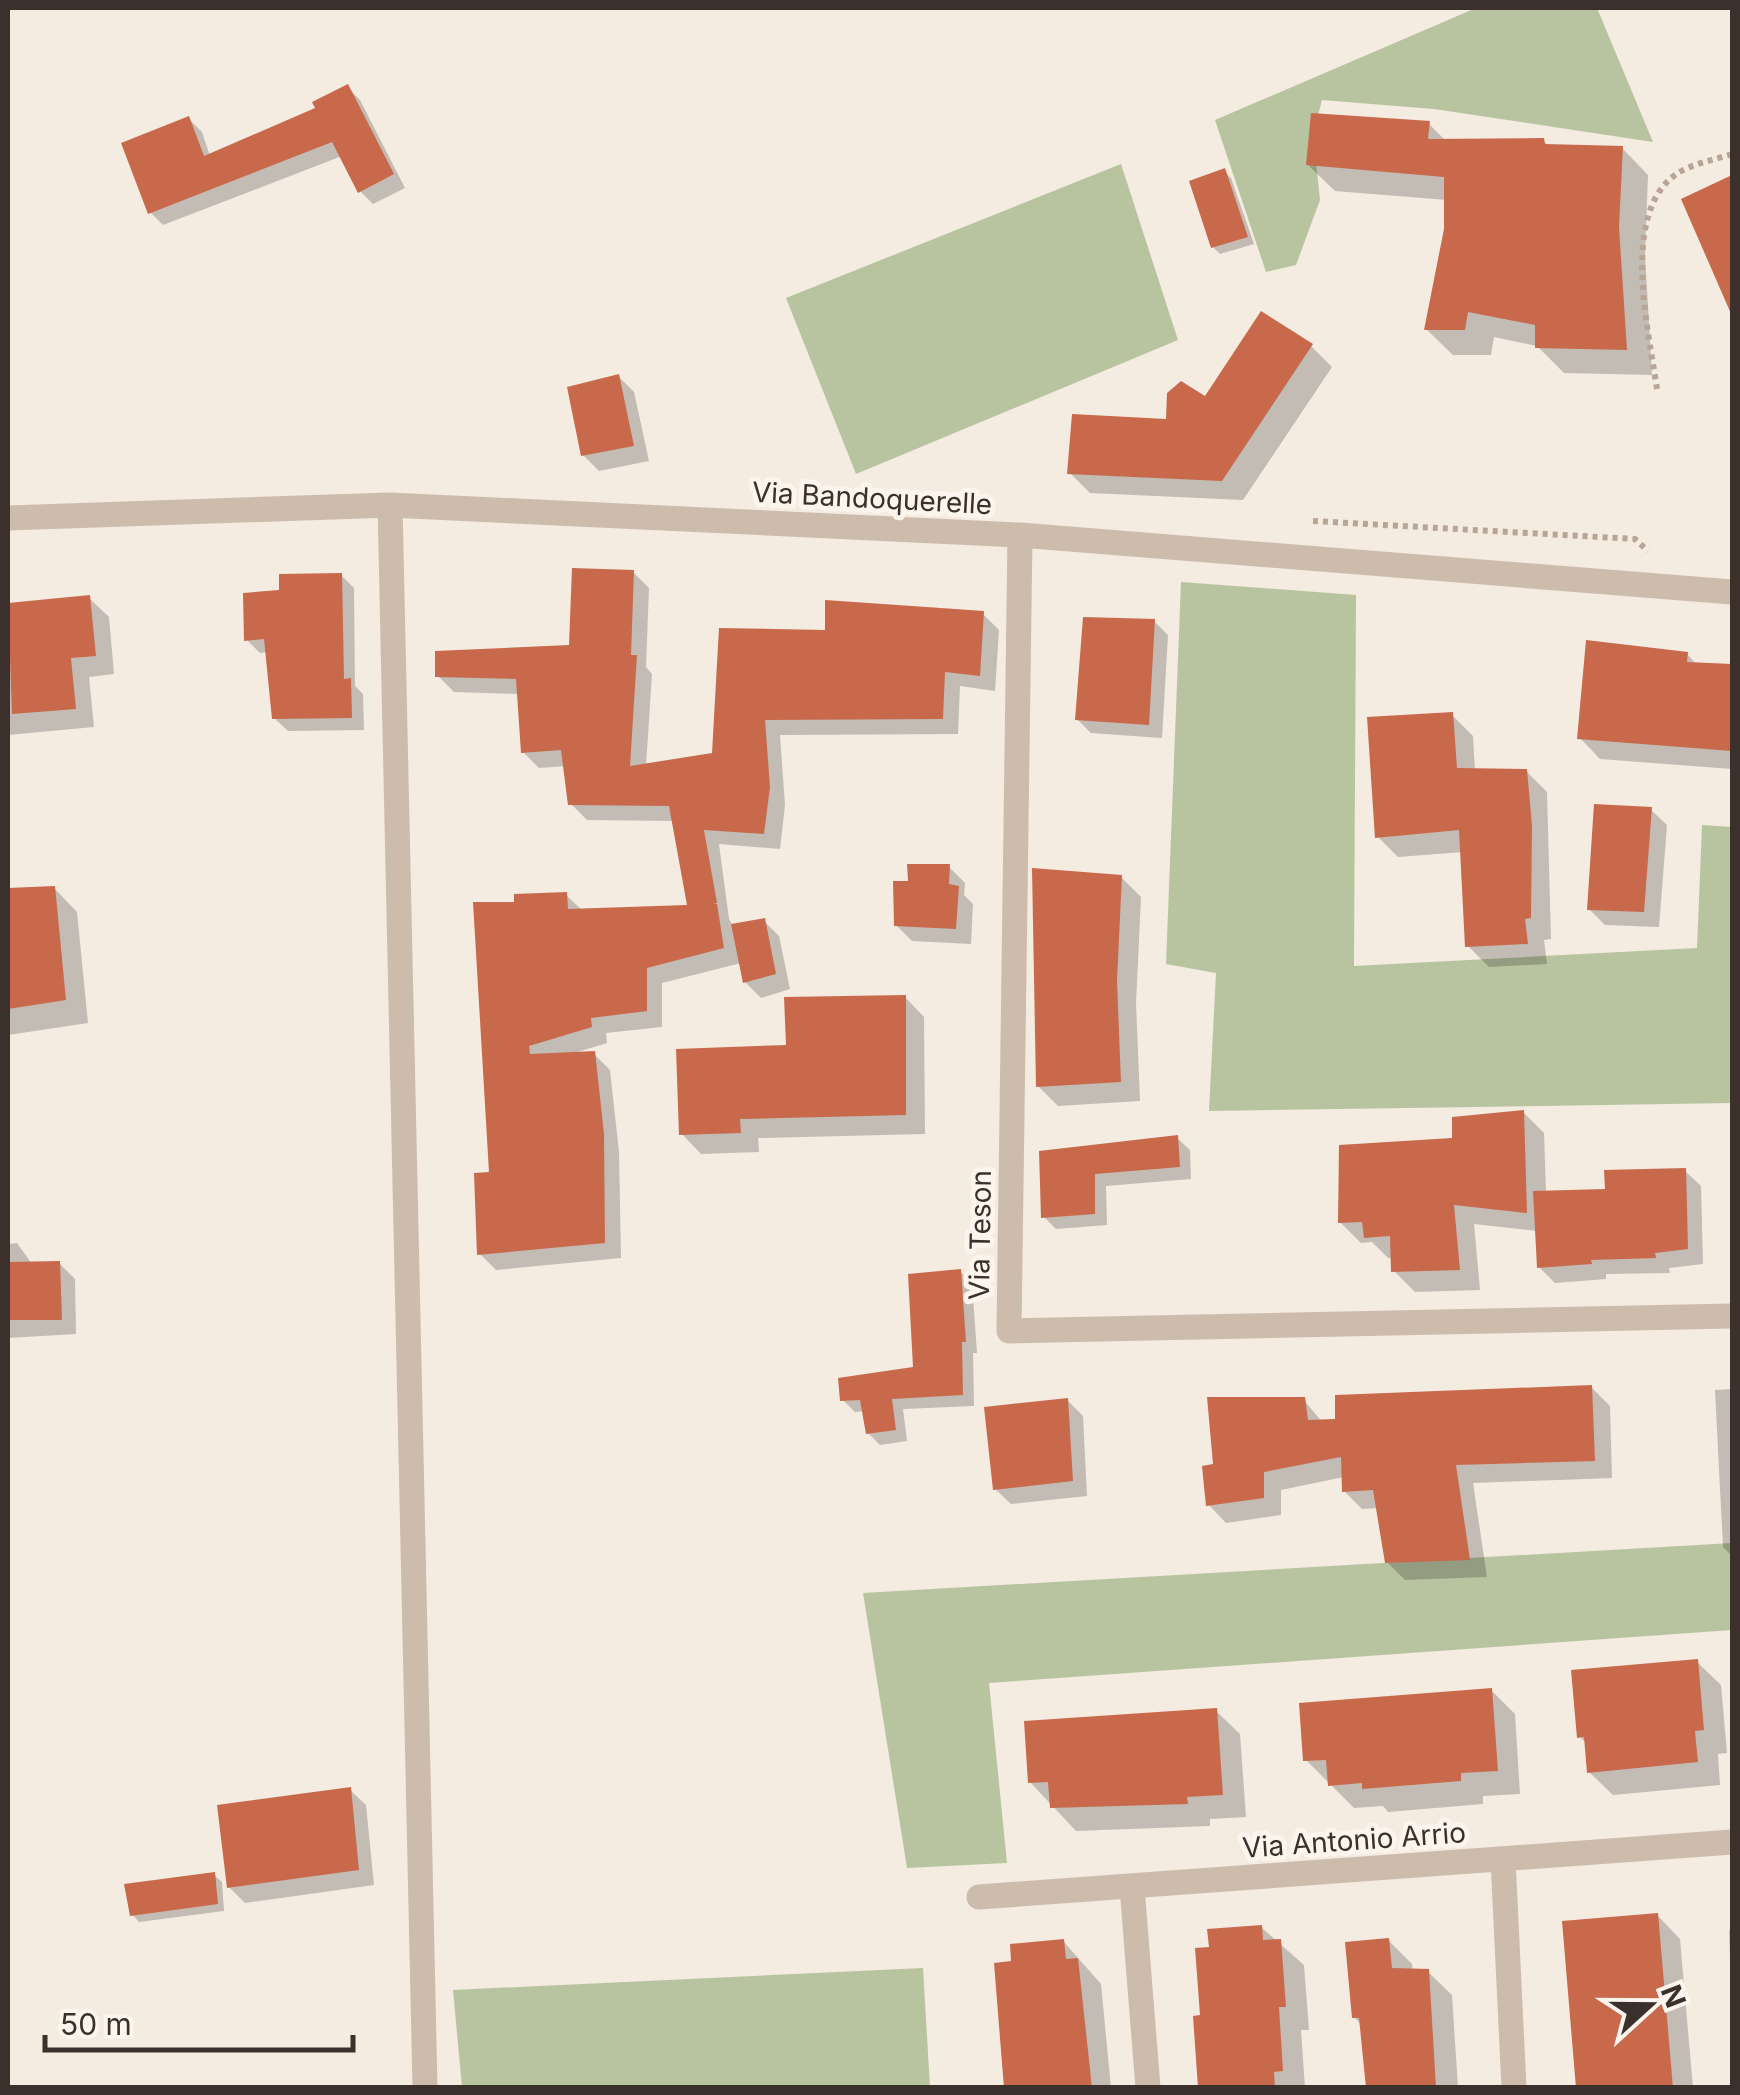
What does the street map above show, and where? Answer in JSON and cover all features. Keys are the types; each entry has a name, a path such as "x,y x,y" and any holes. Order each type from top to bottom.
{"street":[{"name":"Via Bandoquerelle","path":"8,518 390,505 1020,535 1732,592"},
{"path":"390,505 425,2088"},
{"name":"Via Teson","path":"1020,535 1009,1331 1732,1316"},
{"name":"Via Antonio Arrio","path":"979,1897 1732,1842"},
{"path":"1502,1860 1514,2088"},
{"path":"1132,1886 1148,2088"}],"path":[{"path":"1657,390 1642,280 1643,234 1658,193 1672,176 1732,154"}],"green space":[{"path":"1476,8 1597,8 1653,142 1434,109 1322,100 1313,134 1320,200 1296,265 1266,272 1215,120"},
{"path":"1121,164 1178,340 856,474 786,298"},
{"path":"1181,582 1356,595 1354,966 1697,948 1702,825 1732,827 1732,1103 1209,1111 1216,973 1166,964"},
{"path":"1732,1543 1732,1630 989,1683 1007,1863 907,1868 863,1593"},
{"path":"923,1968 930,2087 462,2087 453,1990"}],"building":[{"path":"348,84 394,174 358,193 332,142 148,214 121,143 189,116 204,156 315,108 312,102"},
{"path":"1311,113 1430,121 1428,139 1544,138 1545,144 1623,146 1619,227 1627,350 1535,348 1535,325 1468,312 1465,330 1424,330 1444,229 1444,177 1306,165"},
{"path":"1225,168 1248,237 1211,248 1189,181"},
{"path":"1732,175 1732,316 1681,199"},
{"path":"1261,311 1313,344 1222,481 1067,474 1072,414 1166,419 1167,393 1181,381 1205,396"},
{"path":"619,374 634,446 581,456 567,387"},
{"path":"572,568 634,570 631,655 637,655 630,766 712,753 719,628 825,630 825,600 984,611 980,676 945,672 943,719 765,720 770,787 764,834 704,830 717,903 713,904 717,904 724,948 647,968 647,1011 591,1018 592,1027 529,1046 530,1054 595,1051 604,1134 605,1243 477,1255 474,1173 489,1172 473,902 514,902 514,894 567,892 568,909 687,905 669,806 568,805 561,750 521,753 516,679 435,677 435,651 569,645"},
{"path":"342,573 344,679 351,678 352,718 272,719 264,639 244,641 243,593 279,590 279,574"},
{"path":"90,595 96,656 71,658 76,709 12,714 8,603"},
{"path":"1083,617 1155,619 1149,725 1075,720"},
{"path":"1586,640 1688,652 1687,662 1732,664 1732,751 1577,739"},
{"path":"1453,712 1457,768 1527,769 1532,826 1531,918 1525,919 1528,944 1465,947 1459,830 1375,838 1367,717"},
{"path":"1594,804 1652,807 1644,912 1587,910"},
{"path":"907,864 950,864 949,884 959,886 956,929 894,926 893,881 908,881"},
{"path":"1032,868 1122,875 1117,981 1121,1082 1036,1087"},
{"path":"55,886 66,1000 8,1009 8,888"},
{"path":"765,918 776,974 743,983 731,924"},
{"path":"906,995 906,1115 740,1119 741,1133 679,1135 676,1049 786,1045 784,997"},
{"path":"1524,1110 1527,1213 1454,1205 1460,1270 1391,1272 1390,1236 1364,1238 1362,1222 1338,1223 1339,1145 1452,1138 1452,1117"},
{"path":"1178,1135 1180,1167 1095,1174 1095,1214 1041,1218 1039,1151"},
{"path":"1686,1168 1688,1249 1655,1253 1656,1258 1591,1260 1592,1264 1537,1268 1533,1191 1605,1189 1604,1170"},
{"path":"60,1261 62,1320 8,1320 8,1262"},
{"path":"961,1269 966,1342 962,1342 963,1395 892,1399 896,1430 866,1434 860,1400 840,1401 838,1378 913,1367 908,1274"},
{"path":"1592,1385 1595,1461 1456,1465 1470,1560 1385,1563 1373,1490 1342,1492 1341,1457 1264,1472 1264,1498 1206,1506 1202,1466 1213,1464 1207,1397 1305,1397 1308,1420 1335,1419 1335,1395"},
{"path":"1068,1398 1073,1481 993,1490 984,1407"},
{"path":"1698,1659 1704,1730 1695,1731 1698,1762 1587,1773 1584,1737 1577,1738 1571,1670"},
{"path":"1492,1688 1498,1771 1461,1773 1461,1781 1362,1789 1362,1783 1328,1786 1326,1760 1303,1761 1299,1703"},
{"path":"1217,1708 1223,1795 1187,1797 1188,1804 1050,1808 1048,1782 1028,1783 1024,1721"},
{"path":"351,1787 359,1870 227,1888 217,1805"},
{"path":"215,1872 218,1904 130,1916 124,1884"},
{"path":"1658,1913 1673,2088 1576,2088 1562,1921"},
{"path":"1262,1925 1263,1940 1281,1939 1286,2007 1279,2007 1283,2071 1274,2072 1275,2088 1198,2088 1193,2016 1200,2015 1195,1948 1209,1947 1207,1929"},
{"path":"1389,1938 1392,1968 1429,1969 1436,2088 1366,2088 1359,2018 1352,2018 1345,1942"},
{"path":"1064,1939 1066,1959 1078,1958 1092,2088 1004,2088 994,1963 1011,1961 1010,1944"}]}
